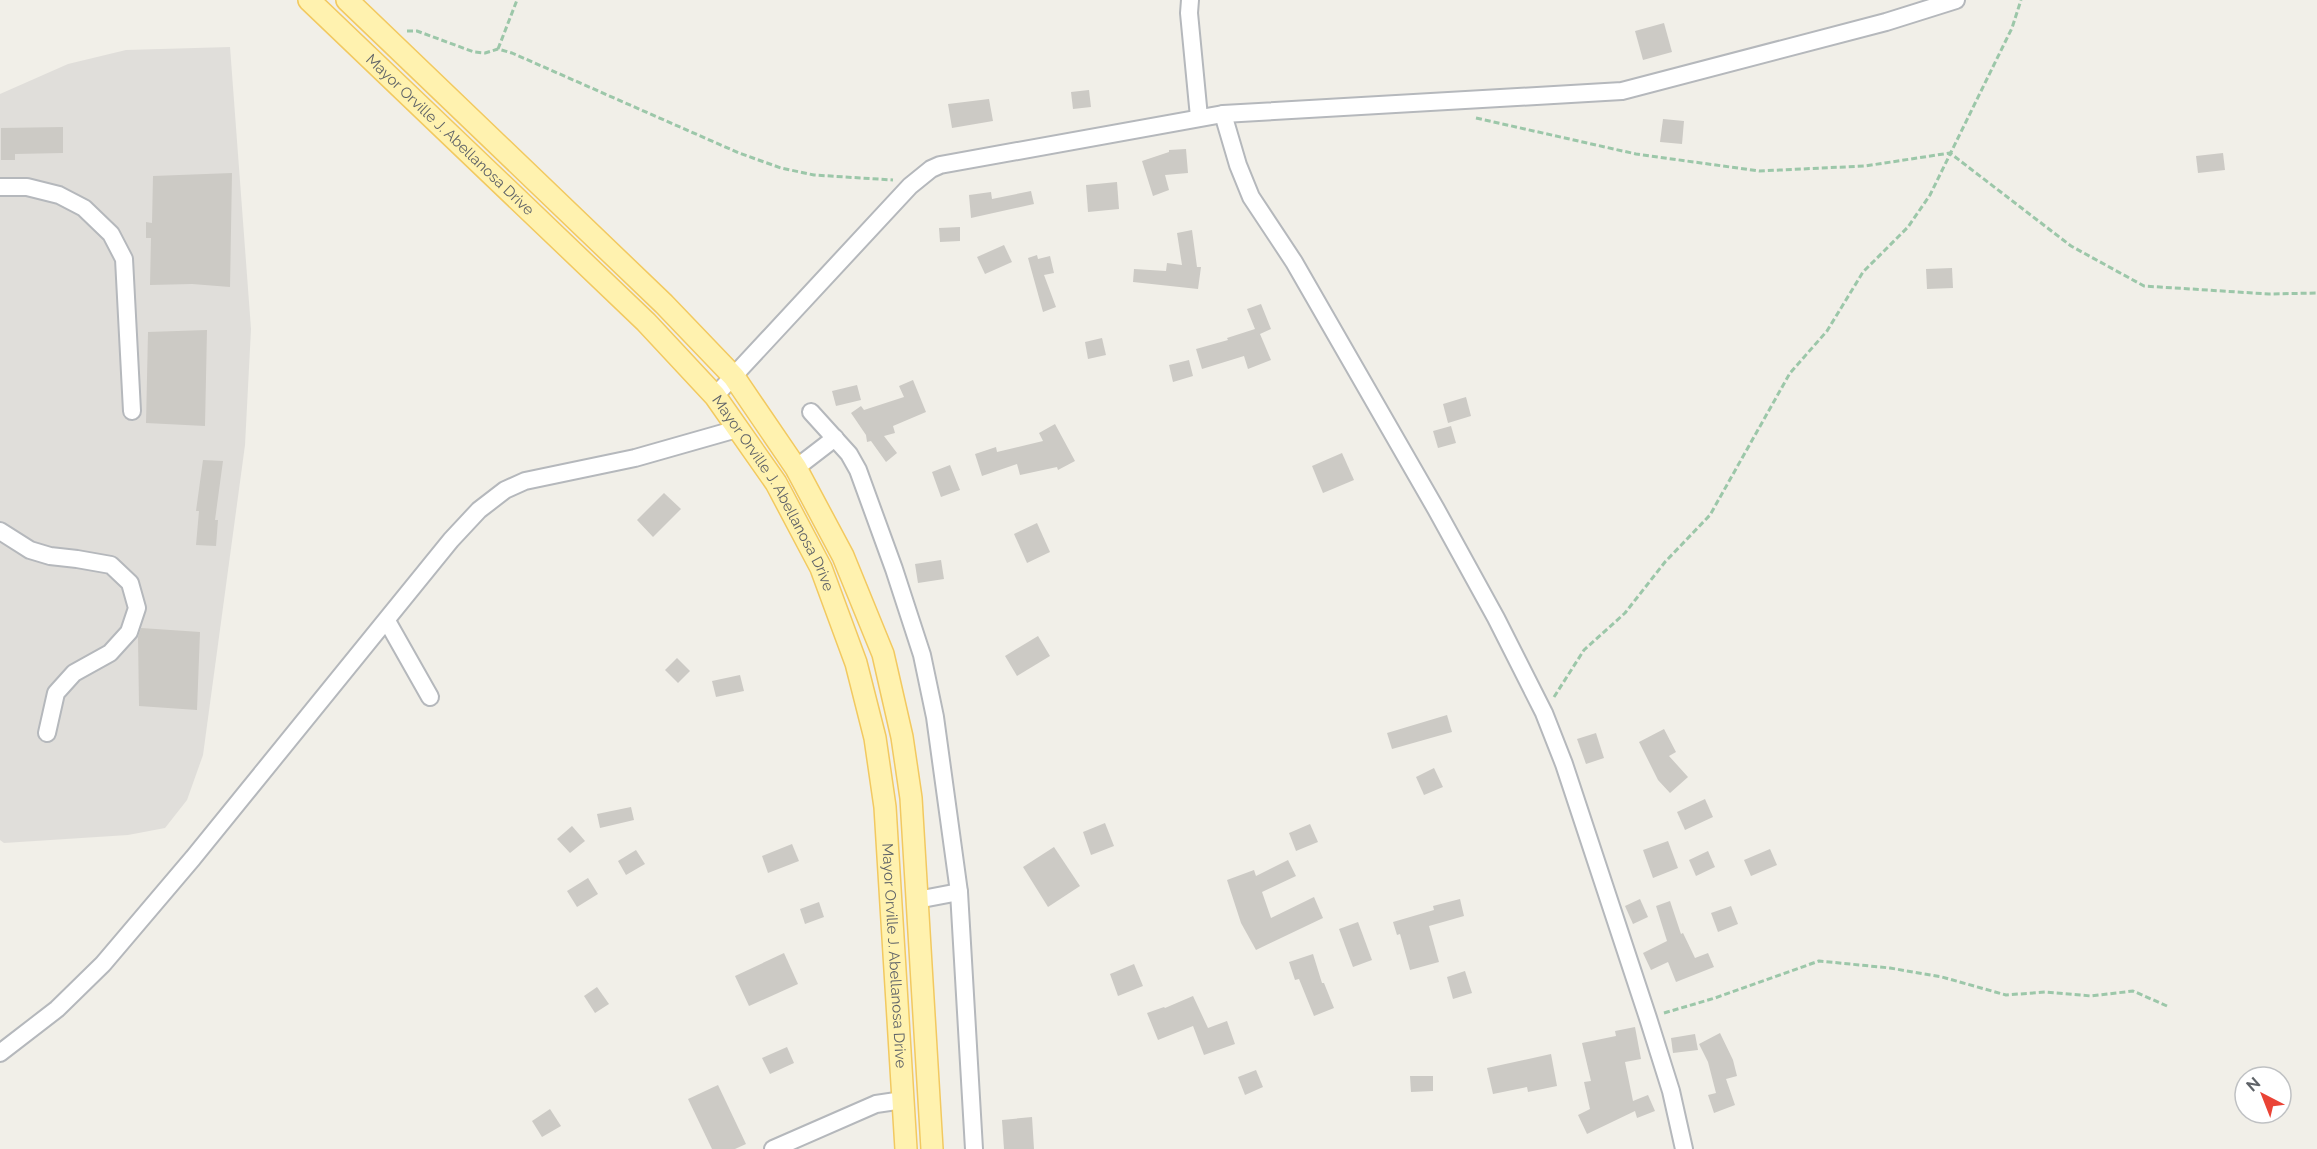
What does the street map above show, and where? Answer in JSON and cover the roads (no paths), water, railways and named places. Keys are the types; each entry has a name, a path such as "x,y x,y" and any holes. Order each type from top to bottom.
{"main road":[{"name":"Mayor Orville J. Abellanosa Drive","path":"309,0 646,322 715,396 776,483 821,568 856,663 875,738 885,807 906,1149"},
{"name":"Mayor Orville J. Abellanosa Drive","path":"347,0 664,304 734,377 795,468 843,556 883,654 902,737 909,788 932,1149"}],"street":[{"path":"1190,0 1189,13 1199,117"},
{"path":"715,396 910,186 931,169 940,165 1223,114 1622,91 1886,22 1956,0"},
{"path":"1223,114 1235,158 1251,197 1294,262 1436,508 1496,618 1544,713 1564,764 1648,1018 1671,1091 1684,1149"},
{"path":"0,187 27,187 59,195 84,208 111,234 124,259 132,411"},
{"path":"811,412 849,454 858,470 922,655 935,717 959,892 974,1149"},
{"path":"0,1053 57,1009 103,964 387,621 450,540 479,510 505,490 525,481 635,458 738,429"},
{"path":"795,468 835,438"},
{"path":"0,531 30,550 50,556 111,565 130,583 137,608 129,632 110,653 74,673 56,693 47,733"},
{"path":"387,621 430,698"},
{"path":"917,900 959,892"},
{"path":"772,1149 876,1104 903,1100"}]}
